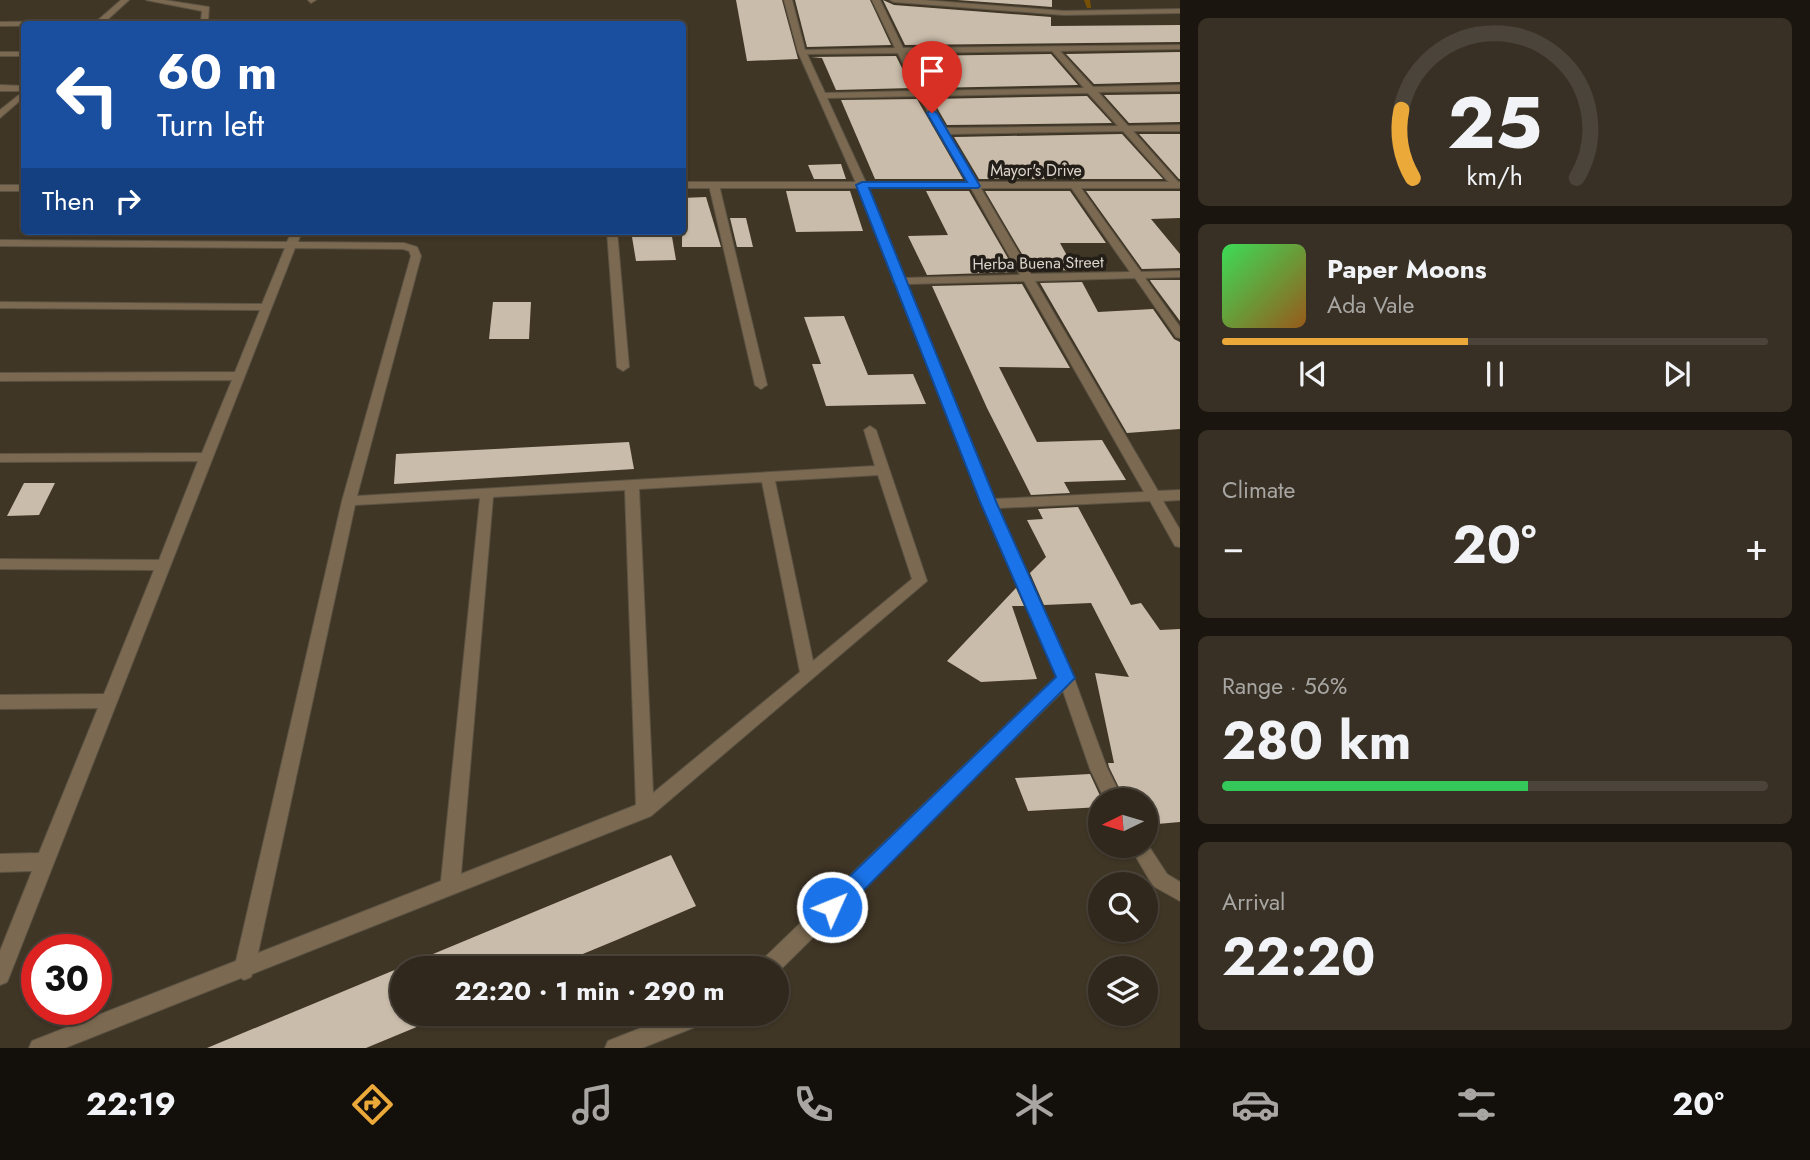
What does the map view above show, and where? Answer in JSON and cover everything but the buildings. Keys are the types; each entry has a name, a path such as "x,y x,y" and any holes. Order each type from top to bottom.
{"street":[{"path":"102,21 125,0"},
{"path":"150,0 206,9 204,21"},
{"path":"788,0 802,52 862,185 989,504 1066,678 1108,788"},
{"path":"876,0 898,51 922,95 1180,542"},
{"path":"894,0 1064,13 1180,11"},
{"path":"0,24 21,24"},
{"path":"802,52 1180,47"},
{"path":"1054,49 1178,185"},
{"path":"0,54 21,54"},
{"path":"0,88 21,90"},
{"path":"821,96 1180,88"},
{"path":"0,115 21,93"},
{"path":"943,131 1180,128"},
{"name":"Mayor's Drive","path":"686,185 1178,185"},
{"path":"714,185 761,385"},
{"path":"1075,186 1180,335"},
{"path":"0,188 21,188"},
{"path":"612,235 622,367"},
{"path":"0,975 295,237"},
{"path":"0,243 295,237 404,246 413,249 416,256 349,501 244,970"},
{"name":"Herba Buena Street","path":"898,281 1030,280 1180,274"},
{"path":"0,305 267,307"},
{"path":"0,377 239,376"},
{"path":"39,1048 244,970 646,810 920,581 870,430"},
{"path":"0,458 207,457"},
{"path":"349,501 882,470"},
{"path":"768,477 808,674"},
{"path":"632,484 646,810"},
{"path":"450,888 487,493"},
{"path":"989,504 1180,495"},
{"path":"0,564 164,565"},
{"path":"780,956 1066,678"},
{"path":"0,702 110,701"},
{"path":"1146,858 1160,880 1180,892"},
{"path":"0,863 45,862"},
{"path":"615,1048 672,1026"}],"waterway":[{"path":"1087,0 1089,7"}],"route":[{"path":"832,907 1066,678 989,504 862,185 974,186 932,113"}]}
